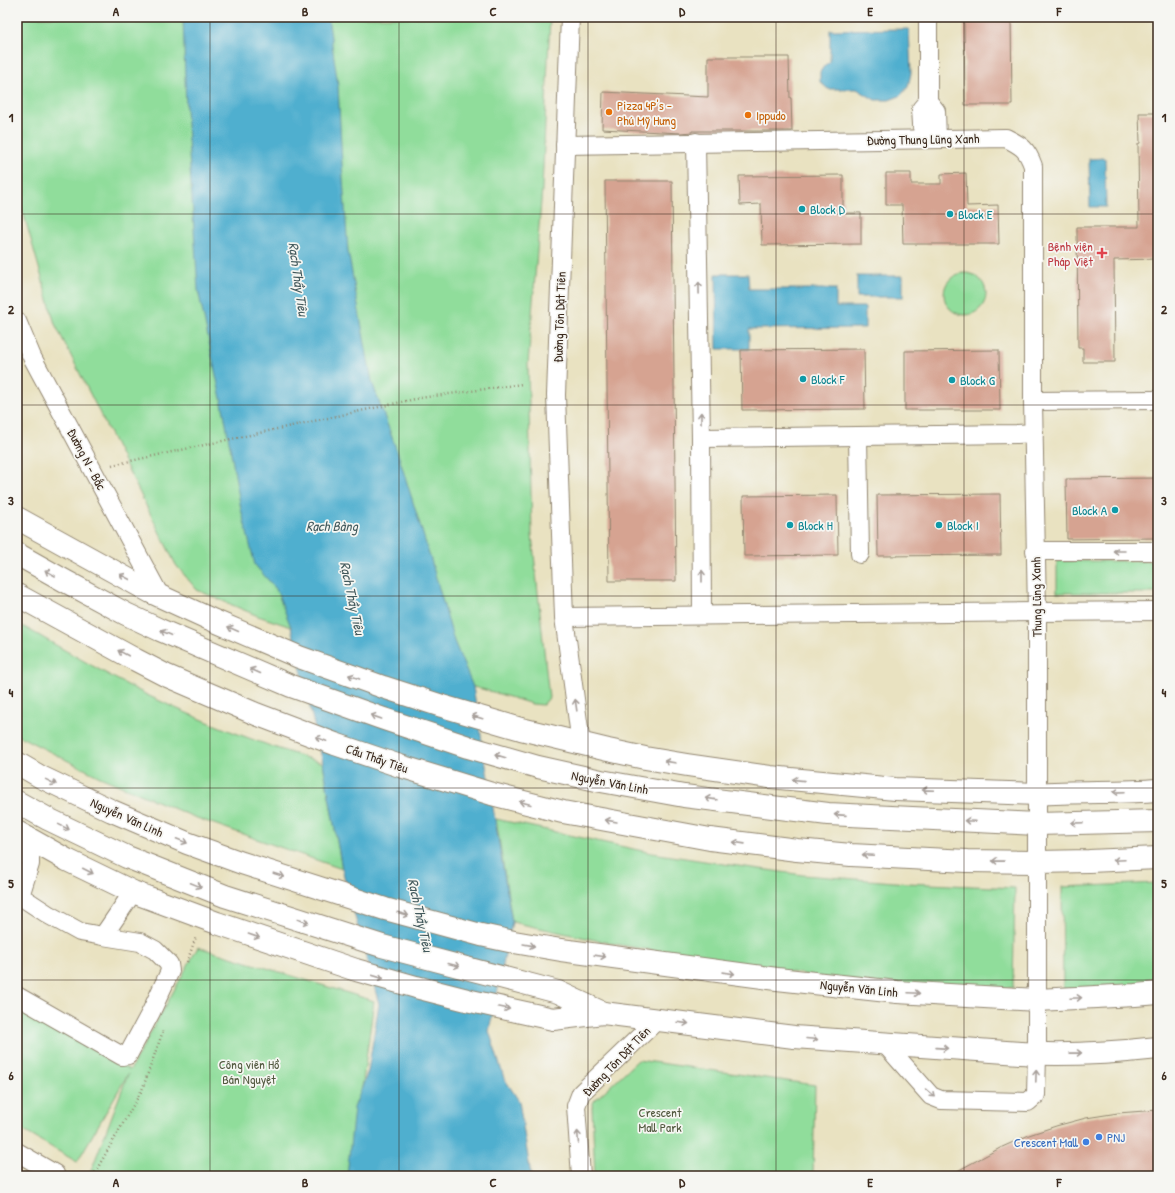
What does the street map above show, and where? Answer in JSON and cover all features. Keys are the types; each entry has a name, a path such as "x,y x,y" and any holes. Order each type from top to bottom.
{"main road":[{"path":"17,518 160,596 299,657 383,687 479,717 608,750 680,764 770,777 896,789 1037,794 1158,790"},
{"name":"Nguyễn Văn Linh","path":"17,554 65,582 126,614 291,686 468,747 565,773 656,791 797,811 866,816 1037,824 1158,821"},
{"name":"Cầu Thầy Tiêu","path":"17,595 136,660 196,689 335,744 400,766 492,794 563,812 710,839 797,850 851,855 967,861 1037,862"},
{"name":"Nguyễn Văn Linh","path":"17,763 41,777 134,821 187,843 242,863 350,898 416,917 514,942 561,950 777,979 897,992 1037,1000 1158,993"},
{"path":"17,802 54,822 127,857 225,896 382,946 558,992 603,1013"},
{"path":"24,836 66,860 133,892 217,923 343,966 416,988 553,1019 603,1013 782,1036 1037,1054 1121,1052 1158,1048"},
{"path":"1037,862 1158,858"}],"street":[{"name":"Đường Tôn Dật Tiên","path":"570,17 556,395 564,617 575,742"},
{"path":"928,17 928,101 936,111 930,139"},
{"name":"Đường Thung Lũng Xanh","path":"565,145 1006,138 1017,144 1029,154 1033,166 1033,401"},
{"path":"696,142 701,438 702,615"},
{"name":"Đường N - Bắc","path":"17,321 32,357 160,596"},
{"path":"1033,401 1158,400"},
{"name":"Thung Lũng Xanh","path":"885,1044 931,1096 941,1100 1028,1102 1036,1096 1037,612 1033,401"},
{"path":"701,438 1034,433"},
{"path":"858,436 860,554"},
{"path":"1036,551 1158,551"},
{"path":"564,617 1158,611"},
{"path":"17,996 122,1056 128,1055 170,972 170,964 155,950 140,942 80,932 18,896 30,864 24,836"},
{"path":"103,936 133,892"},
{"name":"Đường Tôn Dật Tiên","path":"581,1176 576,1106 581,1093 657,1020"},
{"path":"17,1152 55,1175"}],"path":[{"path":"112,465 420,398 522,384"}],"green space":[{"path":"17,17 217,17 291,627 258,616 197,590 176,565 55,324 18,194"},
{"path":"298,17 550,17 542,189 528,364 532,535 549,698 543,705 532,704 436,677 399,532"},
{"path":"965,273 980,279 986,294 980,309 965,315 950,309 944,294 950,279"},
{"path":"1057,561 1158,561 1158,593 1057,593"},
{"path":"17,623 114,678 168,705 256,741 323,763 342,869 194,817 100,777 17,735"},
{"path":"496,819 652,853 803,875 907,883 1015,888 1013,988 861,983 609,943 512,922"},
{"path":"1158,883 1158,986 1063,989 1062,887"},
{"name":"Công viên Hồ Bán Nguyệt","path":"198,947 374,1001 350,1176 89,1176 128,1074 77,1162 17,1127 17,1005 130,1070"},
{"name":"Crescent Mall Park","path":"638,1060 815,1085 813,1176 595,1176 592,1107 594,1101"}],"water":[{"name":"Rạch Bàng","path":"183,17 328,17 338,85 348,251 372,382 398,454 431,560 454,641 473,687 512,922 489,1031 504,1078 519,1101 531,1176 347,1176 354,1108 368,1071 379,1004 342,869 323,763 291,627 276,589 255,565 241,509 224,413 198,290 186,109"},
{"path":"909,29 911,73 908,87 900,96 889,100 875,100 857,89 828,89 820,82 820,72 825,65 830,62 830,30"},
{"path":"1105,158 1106,207 1090,207 1089,159"},
{"path":"716,274 748,274 749,289 836,289 836,307 865,307 865,328 749,329 749,349 717,349"},
{"path":"857,276 903,276 903,297 857,297"}],"building":[{"path":"964,17 1011,17 1012,105 965,105"},
{"path":"708,57 789,57 792,131 692,131 681,133 602,129 603,92 708,97"},
{"path":"1139,113 1158,113 1158,259 1114,260 1115,362 1083,362 1083,348 1078,348 1077,227 1139,227"},
{"name":"Block E","path":"886,173 911,173 911,184 941,184 941,174 966,173 967,206 998,205 999,244 903,244 902,205 886,205"},
{"name":"Block D","path":"843,175 843,213 861,213 861,244 762,245 761,204 740,205 739,176"},
{"path":"605,181 672,181 676,581 609,581"},
{"name":"Block F","path":"864,349 865,409 742,410 741,350"},
{"name":"Block G","path":"999,350 1000,410 905,410 905,351"},
{"name":"Block A","path":"1158,478 1158,538 1067,539 1066,479"},
{"name":"Block I","path":"1000,494 1001,555 878,556 877,495"},
{"name":"Block H","path":"837,495 838,555 744,556 743,496"},
{"name":"Crescent Mall","path":"1158,1110 1158,1176 948,1176 1000,1148 1029,1135 1056,1126 1086,1118 1118,1113"}],"place":[{"name":"Pizza 4P's - Phú Mỹ Hưng","path":"609,112"},
{"name":"Ippudo","path":"748,115"},
{"name":"Block D","path":"802,209"},
{"name":"Block E","path":"950,214"},
{"name":"Bệnh viện Pháp Việt","path":"1102,253"},
{"name":"Block F","path":"803,379"},
{"name":"Block G","path":"952,380"},
{"name":"Block A","path":"1115,510"},
{"name":"Block H","path":"790,525"},
{"name":"Block I","path":"939,525"},
{"name":"PNJ","path":"1099,1137"},
{"name":"Crescent Mall","path":"1086,1142"}],"water label":[{"name":"Rạch Thầy Tiêu","path":"299,279"},
{"name":"Rạch Thầy Tiêu","path":"353,598"},
{"name":"Rạch Thầy Tiêu","path":"421,915"}]}
